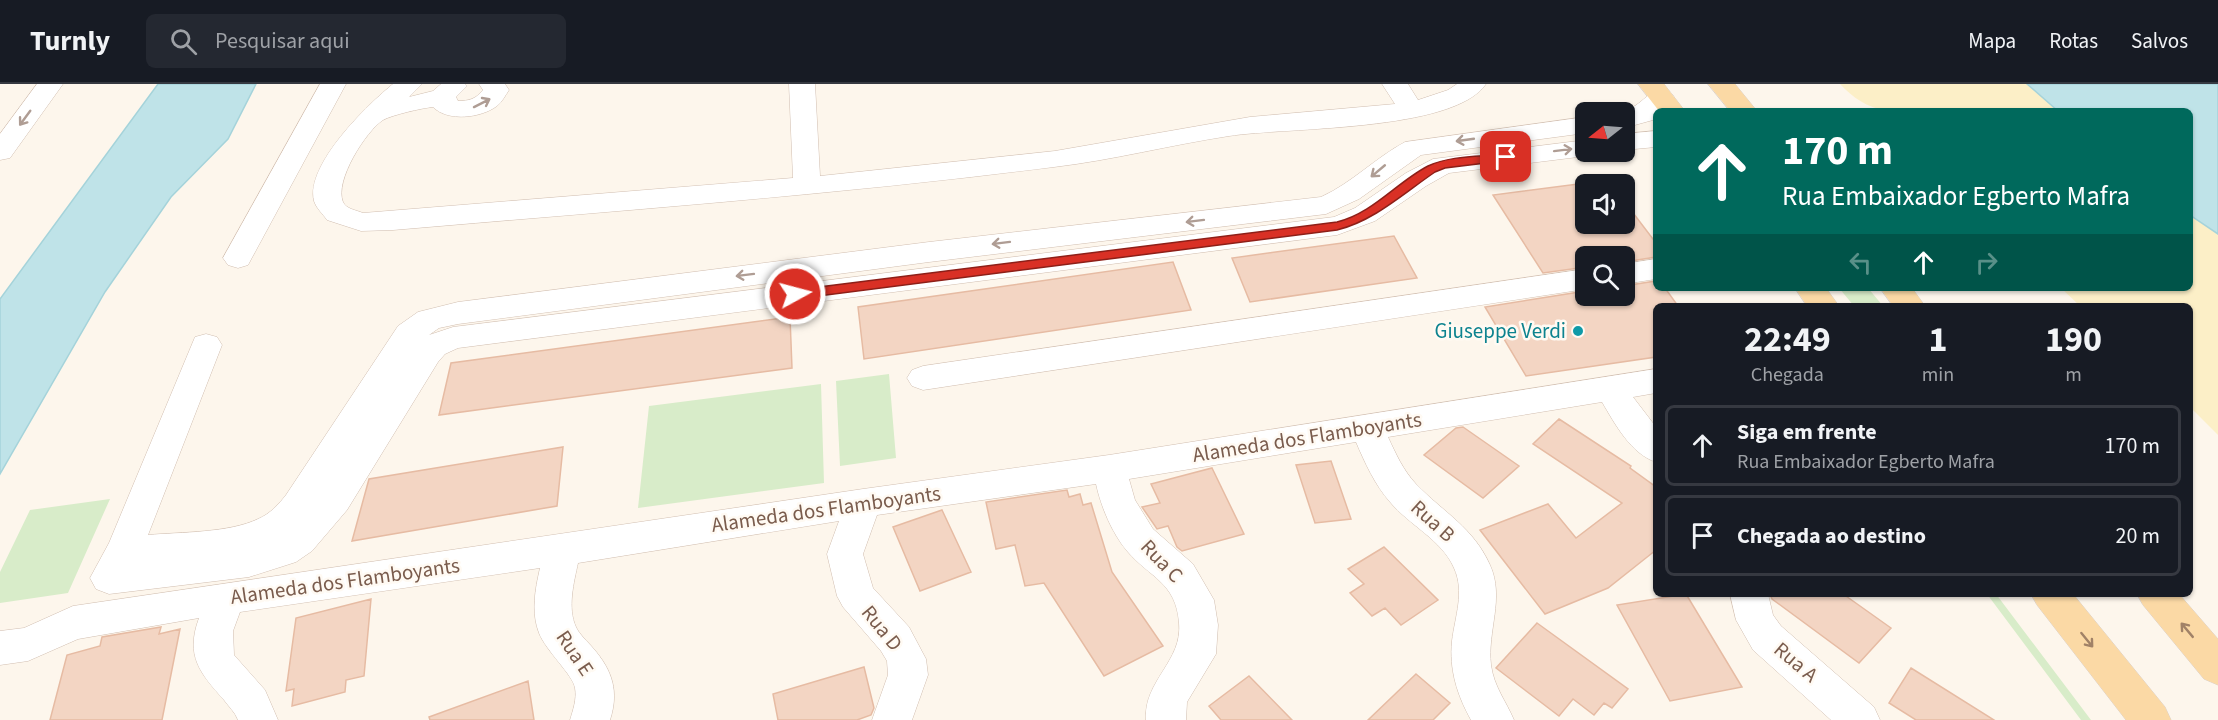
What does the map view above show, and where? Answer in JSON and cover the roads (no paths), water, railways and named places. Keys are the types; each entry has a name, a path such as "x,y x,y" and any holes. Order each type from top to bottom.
{"main road":[{"path":"1721,84 1741,108"},
{"path":"1812,291 1822,303"},
{"path":"2052,597 2151,720"},
{"path":"2159,597 2218,667"}],"street":[{"path":"1,150 50,84"},
{"path":"323,101 426,92 448,107 473,107 494,95 496,90 492,84"},
{"path":"802,84 807,186"},
{"path":"1395,84 1412,111"},
{"path":"426,92 375,115 344,150 330,177 328,199 336,214 361,222 393,221 807,186 1058,158 1250,125 1412,111 1447,102 1473,84"},
{"path":"1635,130 1644,114 1661,97"},
{"path":"323,101 375,115"},
{"path":"238,258 323,101"},
{"path":"206,345 123,553 110,579 249,561 282,551 314,525 334,500 427,354 434,346 453,338 1337,226 1360,218 1422,175 1436,155 1575,127"},
{"path":"1436,155 1575,149"},
{"path":"1635,257 1653,254"},
{"path":"1635,272 1653,269"},
{"path":"923,378 1575,270"},
{"name":"Alameda dos Flamboyants","path":"9,652 73,623 226,598 562,550 863,502 1109,469 1653,381"},
{"path":"1610,388 1631,421 1653,446"},
{"name":"Rua B","path":"1367,429 1401,491 1419,509 1443,527 1458,543 1471,564 1478,584 1479,600 1471,650 1473,680 1481,704 1494,720"},
{"name":"Rua C","path":"1109,469 1118,503 1140,540 1180,575 1195,600 1199,625 1196,654 1171,692 1165,706 1166,720"},
{"name":"Rua D","path":"863,502 845,554 856,596 895,639 906,659 908,675 903,694 891,720"},
{"name":"Rua E","path":"562,550 552,611 559,635 594,679 597,695 590,720"},
{"name":"Rua A","path":"1750,597 1755,620 1767,638 1860,720"},
{"path":"226,598 214,631 213,648 216,663 251,704 258,720"}],"water":[{"path":"158,84 256,84 228,139 171,197 105,292 0,474 0,299"},
{"path":"2027,84 2218,84 2218,234 2193,217 2193,108 2055,108"}],"place":[{"name":"Giuseppe Verdi","path":"1578,331"}]}
